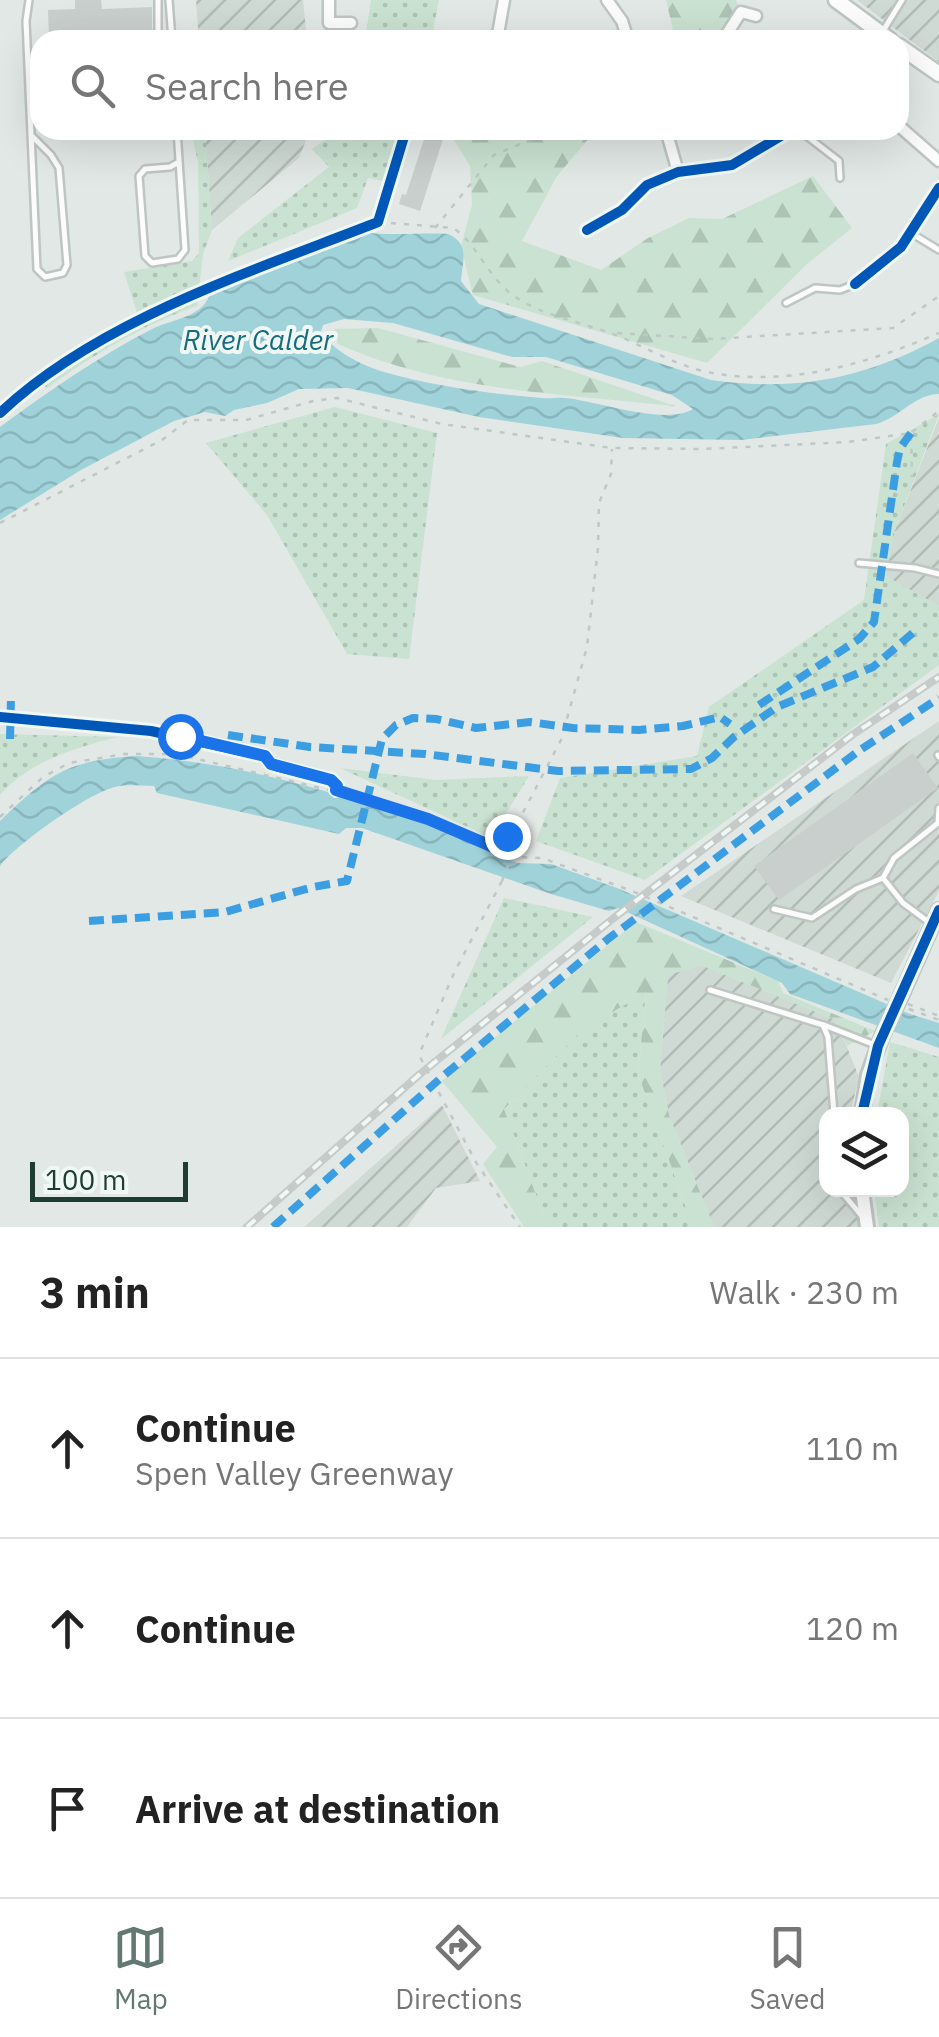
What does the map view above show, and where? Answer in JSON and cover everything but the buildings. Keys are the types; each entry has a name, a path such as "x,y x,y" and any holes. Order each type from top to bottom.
{"main road":[{"path":"836,0 873,30"},
{"path":"909,53 939,74"}],"street":[{"path":"329,0 329,23 351,23"},
{"path":"499,30 504,0"},
{"path":"608,0 625,30"},
{"path":"729,30 741,12 756,16"},
{"path":"909,135 939,161"},
{"path":"669,140 678,172"},
{"path":"587,230 622,210 647,185 678,172 732,165 775,140"},
{"path":"854,284 901,247 939,188"},
{"path":"863,1107 868,1075 880,1041 903,999 939,910"},
{"path":"863,1197 866,1224"}],"lane":[{"path":"29,0 26,12 30,135"},
{"path":"158,0 158,30"},
{"path":"169,0 171,30"},
{"path":"887,30 902,0"},
{"path":"30,140 37,268 44,276 63,273 67,265 59,168 35,140"},
{"path":"178,140 184,250 178,259 152,262 145,256 139,176 144,170 179,162"},
{"path":"805,140 839,161 840,178"},
{"path":"910,233 939,250"},
{"path":"786,303 815,288 840,290 854,284"},
{"path":"859,563 939,574"},
{"path":"774,908 812,918 856,889 883,878 894,858 938,822 939,808"},
{"path":"883,878 903,903 932,925"},
{"path":"710,990 880,1041"},
{"path":"823,1025 828,1036 833,1107"},
{"path":"845,1197 866,1224"}],"path":[{"path":"435,228 494,155 530,140"},
{"path":"376,222 383,206"},
{"path":"360,228 376,222 452,228 513,296 540,310 610,333 704,372 753,378 849,367 939,334"},
{"path":"610,333 712,339 893,328 939,296"},
{"path":"0,523 162,440 188,420 246,420 337,398 442,424 612,448 702,449 848,442 911,433 939,411"},
{"path":"911,433 912,477"},
{"path":"491,846 507,836 518,822 561,740 587,648 599,503 612,474 612,448"},
{"path":"0,817 44,777 83,759 152,753 199,760 336,790 428,819 511,858 542,858 632,890 939,1018"},
{"path":"199,760 208,755 271,764 331,780 336,790"},
{"path":"518,822 514,850 502,881 454,972 421,1050 421,1059 477,1164 520,1227"},
{"path":"903,999 939,1018"}],"shaded area":[{"path":"196,0 303,0 306,30 198,30"},
{"path":"857,0 939,0 939,62 909,39 909,30 897,30"},
{"path":"206,140 306,140 299,158 212,230"},
{"path":"939,418 939,606 885,576 895,530"},
{"path":"939,721 939,891 891,983 681,896"},
{"path":"701,965 836,1020 859,1077 852,1107 819,1107 819,1197 855,1197 859,1227 714,1227 669,1115 660,1070 668,975"},
{"path":"442,1105 480,1181 436,1188 407,1227 304,1227"}],"green space":[{"path":"371,0 439,0 433,30 366,30"},
{"path":"666,0 736,0 741,12 729,30 673,30"},
{"path":"193,140 206,140 212,230 203,254 197,306 118,342 46,389 42,371 138,316 124,272 192,261 199,253 198,163"},
{"path":"325,140 397,140 383,181 368,178 357,208 228,261 238,238 329,167 312,149"},
{"path":"454,140 588,140 557,176 522,241 601,270 648,238 689,218 722,219 813,176 852,228 807,264 707,363 473,295 461,246 472,205 470,166"},
{"path":"378,328 520,367 542,361 675,406 547,394 419,372 338,344 334,329"},
{"path":"335,407 437,433 409,659 347,654 267,515 206,443"},
{"path":"939,414 895,530 885,576 939,606 939,665 645,880 536,841 560,778 697,756 709,707 864,600 886,444"},
{"path":"0,734 117,737 39,764 0,795"},
{"path":"340,768 436,780 529,776 491,838"},
{"path":"504,898 593,917 441,1039"},
{"path":"636,922 778,981 783,993 875,1031 847,1046 836,1020 701,965 668,975 660,1070 669,1115 714,1227 693,1227 638,1074 646,993 584,1028 504,1109 548,1227 524,1227 483,1164 497,1147 442,1081"},
{"path":"646,992 638,1074 693,1227 548,1227 504,1109 584,1028"},
{"path":"890,1042 939,1057 939,1227 879,1227 875,1197 909,1197 909,1107 878,1107"}],"water":[{"name":"River Calder","path":"363,231 448,234 460,243 461,281 479,304 711,380 772,384 829,379 884,364 939,338 939,394 922,398 876,424 741,440 623,438 479,417 348,388 299,389 225,416 205,412 174,421 81,470 0,520 0,427 114,350 154,328 196,312 210,292","holes":["344,319 393,323 512,357 546,357 672,395 693,409 681,414 649,414 565,398 503,394 422,381 357,361 332,345 321,331 323,325"]},
{"path":"137,756 227,767 315,788 444,831 518,863 551,864 617,888 939,1023 939,1048 790,994 782,983 618,908 609,911 551,894 362,828 346,828 339,834 157,793 154,786 130,785 103,791 37,833 0,866 0,821 32,792 76,766"}],"railway":[{"path":"247,1227 420,1074 615,917 852,735 939,677"}],"marked path":[{"path":"759,705 859,639 874,622 897,462 900,448 911,433"},
{"path":"228,735 310,747 425,754 558,771 691,769 712,758 777,707 873,667 914,632"},
{"path":"10,739 11,697"},
{"path":"273,1227 442,1077 608,939 860,750 939,698"},
{"path":"89,921 225,912 347,881 382,739 396,725 413,718 476,728 530,722 639,730 683,726 720,717 730,724"}],"cycle path":[{"path":"0,413 39,380 130,325 229,279 378,222 403,140"},
{"path":"587,230 622,210 647,185 678,172 732,165 774,140"},
{"path":"855,284 901,247 939,188"},
{"path":"0,717 151,731 265,756 279,767 331,780 336,790"},
{"path":"864,1107 878,1046 939,910"}],"route":[{"path":"180,736 265,756 271,764 331,780 336,790 428,819 491,846 507,836"}]}
